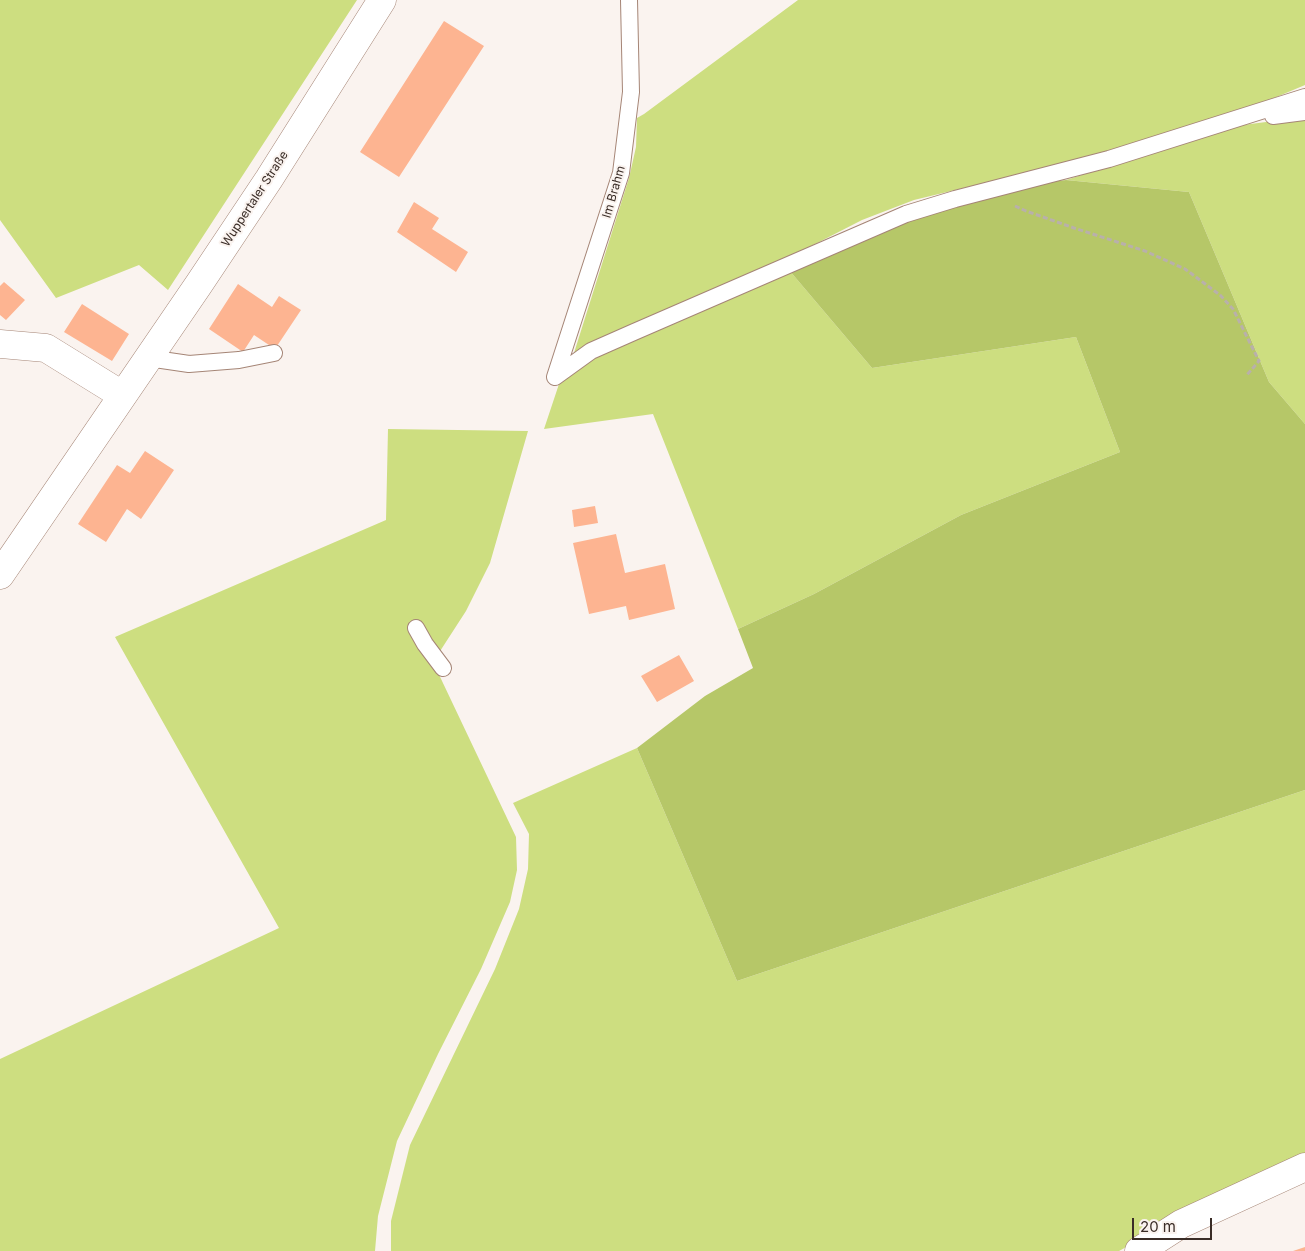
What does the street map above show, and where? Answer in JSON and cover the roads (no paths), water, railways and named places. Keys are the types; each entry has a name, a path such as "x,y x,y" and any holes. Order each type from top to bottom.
{"main road":[{"name":"Wuppertaler Straße","path":"0,575 269,179 382,0"},
{"path":"0,344 46,348 122,395"},
{"path":"1139,1251 1181,1224 1305,1167"}],"lane":[{"name":"Im Brahm","path":"629,0 631,92 621,173 555,376 591,352 608,344 906,214 955,199 1109,159 1228,121"},
{"path":"1228,121 1305,97"},
{"path":"1228,121 1305,112"},
{"path":"148,358 188,364 239,360 274,353"},
{"path":"416,628 443,668"}]}
